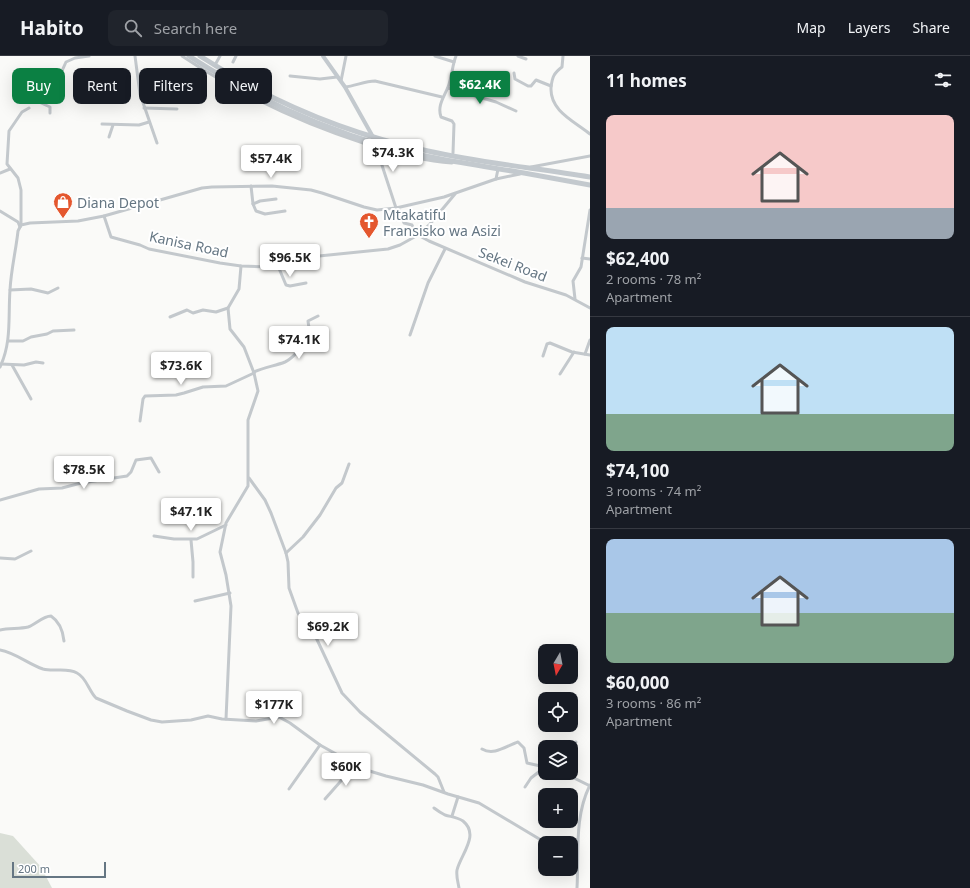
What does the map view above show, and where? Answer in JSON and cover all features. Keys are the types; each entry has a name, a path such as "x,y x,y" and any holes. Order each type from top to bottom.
{"highway":[{"path":"189,56 277,105 313,120 375,142 404,151 470,165 588,184 589,177 446,155 375,142 282,102 200,56"}],"street":[{"path":"50,113 50,107 36,100 34,97 35,94 61,73 66,62 74,58 89,56"},
{"path":"135,56 140,94 157,143"},
{"path":"182,56 233,86 281,111 327,130 375,142"},
{"path":"214,65 220,56"},
{"path":"233,62 236,56"},
{"path":"323,56 345,87 375,142"},
{"path":"341,81 346,56"},
{"path":"435,56 454,62"},
{"path":"453,153 454,126 452,121 440,116 440,108 442,97 448,88 456,56"},
{"path":"518,56 526,59"},
{"path":"563,56 563,64 553,74 551,86 552,97 558,109 590,134"},
{"path":"514,73 515,79 528,86 531,86 536,80 551,86"},
{"path":"290,76 320,79 337,77"},
{"path":"345,87 375,81 442,97"},
{"path":"448,88 496,102 516,112"},
{"path":"29,108 22,112 9,131 8,137 7,161 10,169 18,178 21,190 20,227 10,290 10,324 8,341 1,365 27,365 43,362"},
{"path":"144,108 176,109"},
{"path":"102,124 139,125 149,122"},
{"path":"109,137 113,125"},
{"name":"Sekei Road","path":"375,142 397,208 404,222 412,225 418,235 525,282 575,299 590,308"},
{"path":"528,167 590,156"},
{"path":"0,173 10,169"},
{"path":"496,179 498,169"},
{"path":"20,227 30,223 78,221 104,216 202,188 251,186 288,187 311,190 377,210 397,208 455,194 496,179 524,173"},
{"path":"251,186 254,210 262,214 270,214 285,210"},
{"name":"Kanisa Road","path":"104,216 109,235 114,239 152,249 220,263 241,266 268,267 319,256 388,249 400,245 418,235 430,224 455,194"},
{"path":"253,204 260,201 276,199"},
{"path":"575,299 573,281 581,267 588,234 590,210"},
{"path":"0,211 18,222 20,227"},
{"path":"410,335 428,283 445,248"},
{"path":"582,258 590,259"},
{"path":"226,719 232,609 230,593 220,554 226,525 247,490 249,478 247,464 249,448 248,420 258,391 254,372 243,345 231,331 228,308 238,289 241,266"},
{"path":"278,266 286,285 289,286 306,283"},
{"path":"10,290 30,289 48,293 58,288"},
{"path":"170,317 187,310 194,313 203,310 216,312 228,308"},
{"path":"140,421 143,399 145,396 184,393 203,387 226,386 254,372 288,360 308,340 310,336 308,322 318,316"},
{"path":"8,341 23,341 31,337 47,334 53,331 74,330"},
{"path":"585,354 590,340"},
{"path":"543,356 547,344 550,343 574,352 590,355"},
{"path":"560,374 574,352"},
{"path":"12,365 31,399"},
{"path":"0,500 39,489 62,488 81,483 127,476 131,472 136,460 139,459 151,458 159,472"},
{"path":"286,553 303,537 320,515 336,488 341,484 349,464"},
{"path":"249,478 265,500 286,553 288,562 289,588 292,598 303,622 314,633 342,693 360,712 435,774 438,777 444,792"},
{"path":"154,536 197,540 226,525"},
{"path":"191,540 194,562 193,577"},
{"path":"0,558 15,559 31,551"},
{"path":"195,601 230,593"},
{"path":"0,630 27,627 45,617 51,616 55,619 62,630 64,641"},
{"path":"0,650 9,652 44,669 69,670 79,674 96,698 150,720 175,722 208,716 257,721 279,718 290,723 320,745 370,772 423,785 458,797 479,802 538,838"},
{"path":"482,748 490,752 503,749 518,742 524,748 527,762 538,765"},
{"path":"289,789 320,745"},
{"path":"325,800 355,765"},
{"path":"525,787 530,778 538,772"},
{"path":"578,779 590,785 586,795 579,825 578,844"},
{"path":"452,816 458,797"},
{"path":"434,808 443,814 452,816 467,826 470,836 468,846 457,869 456,877 459,888"},
{"path":"577,876 577,888"}],"shaded area":[{"path":"0,833 13,836 41,867 52,888 0,888"}],"place":[{"name":"Diana Depot","path":"63,219"},
{"name":"Mtakatifu Fransisko wa Asizi","path":"369,239"}]}
